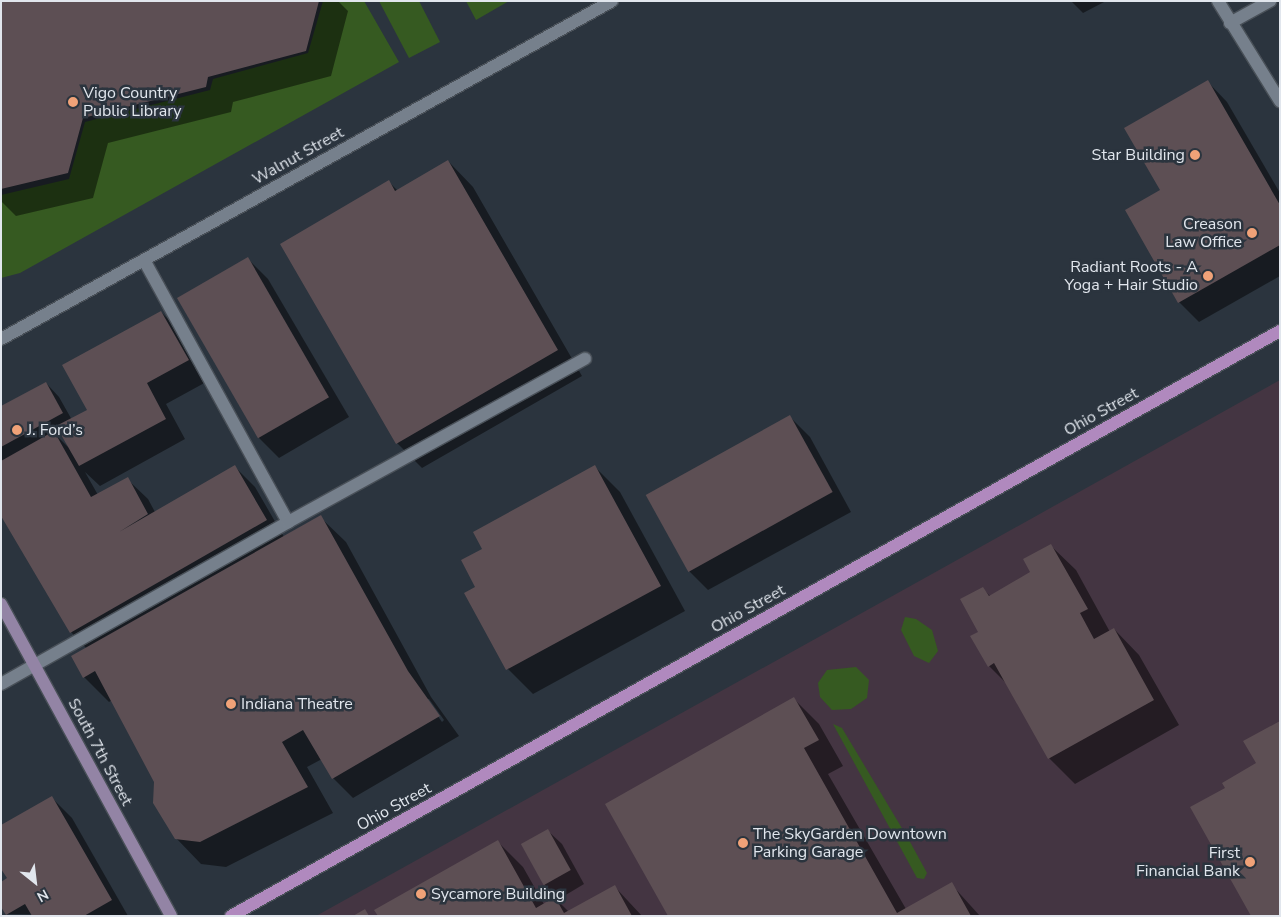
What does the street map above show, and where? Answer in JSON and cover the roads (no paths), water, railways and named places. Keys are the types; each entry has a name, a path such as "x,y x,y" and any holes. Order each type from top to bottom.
{"main road":[{"name":"Ohio Street","path":"231,916 1280,331"},
{"name":"South 7th Street","path":"1,604 171,916"}],"street":[{"name":"Walnut Street","path":"1,339 612,1"},
{"path":"1218,1 1280,101"},
{"path":"1230,23 1270,1"},
{"path":"144,260 288,522"},
{"path":"1,684 288,522 584,359"}],"place":[{"name":"Vigo Country Public Library","path":"73,102"},
{"name":"Star Building","path":"1195,155"},
{"name":"Creason Law Office","path":"1252,233"},
{"name":"Radiant Roots - A Yoga + Hair Studio","path":"1208,276"},
{"name":"J. Ford’s","path":"17,430"},
{"name":"Indiana Theatre","path":"231,704"},
{"name":"The SkyGarden Downtown Parking Garage","path":"743,843"},
{"name":"First Financial Bank","path":"1250,862"},
{"name":"Sycamore Building","path":"421,894"}]}
